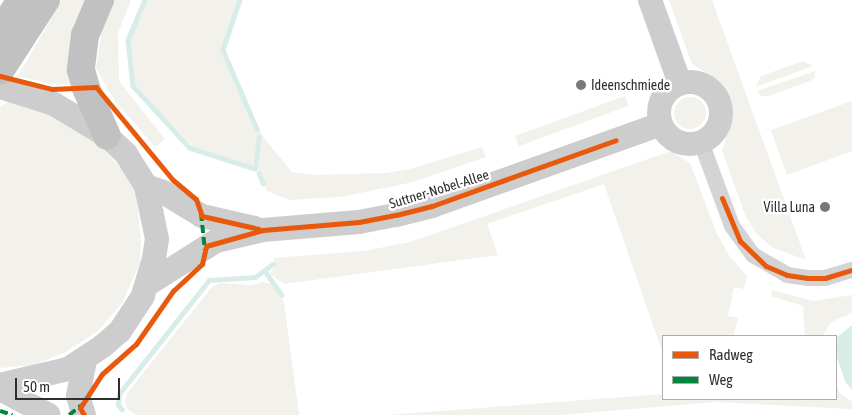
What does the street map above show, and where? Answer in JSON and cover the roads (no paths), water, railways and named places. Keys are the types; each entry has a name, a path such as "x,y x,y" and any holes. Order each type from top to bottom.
{"highway":[{"path":"4,53 22,0"},
{"path":"4,53 46,0"},
{"path":"100,0 82,47 82,70 86,88 107,136"}],"street":[{"path":"650,0 680,84"},
{"path":"699,83 708,87 720,102 722,112 717,131 701,142 677,142 661,124 660,104 672,88 680,84 699,83"},
{"path":"0,87 54,104 107,136 126,154 146,186 157,239 148,284 120,331 84,359 46,376 0,387"},
{"name":"Suttner-Nobel-Allee","path":"148,284 206,246 264,230 359,222 432,206 661,124"},
{"path":"701,142 732,226 740,241 753,255 787,275 825,278 852,270"},
{"name":"Suttner-Nobel-Allee","path":"146,186 162,192 202,216 264,230"},
{"path":"84,359 78,396 84,415"},
{"path":"0,387 50,415"}],"waterway":[{"path":"145,0 128,40 133,86 190,148 253,168"},
{"path":"240,0 223,50 257,129"},
{"path":"255,169 259,137"},
{"path":"259,173 263,183"},
{"path":"122,410 118,405 119,394 209,280 255,277 273,264"},
{"path":"265,271 282,295"}],"place":[{"name":"Ideenschmiede","path":"581,85"},
{"name":"Villa Luna","path":"825,207"}]}
